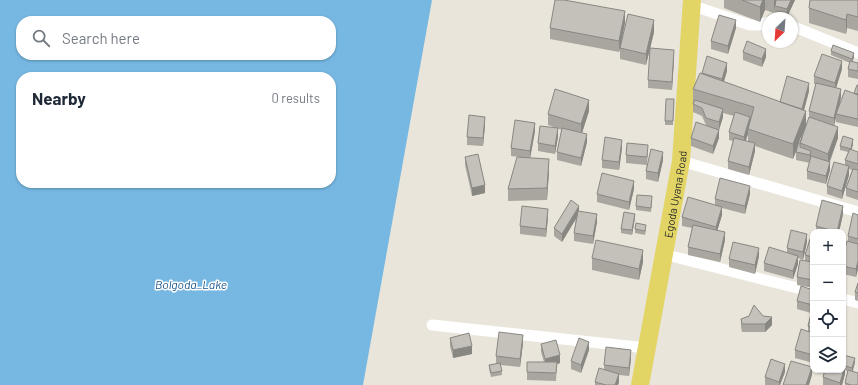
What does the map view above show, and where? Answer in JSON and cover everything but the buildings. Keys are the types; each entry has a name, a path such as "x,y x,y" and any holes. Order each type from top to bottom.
{"main road":[{"name":"Egoda Uyana Road","path":"640,385 681,161 691,2"}],"street":[{"path":"691,2 750,25 762,24"},
{"path":"798,28 858,53"},
{"path":"681,161 858,212"},
{"path":"663,254 810,291"},
{"path":"846,300 858,303"},
{"path":"432,325 647,348"}],"water":[{"name":"Bolgoda_Lake","path":"0,0 432,0 363,385 0,385"}]}
